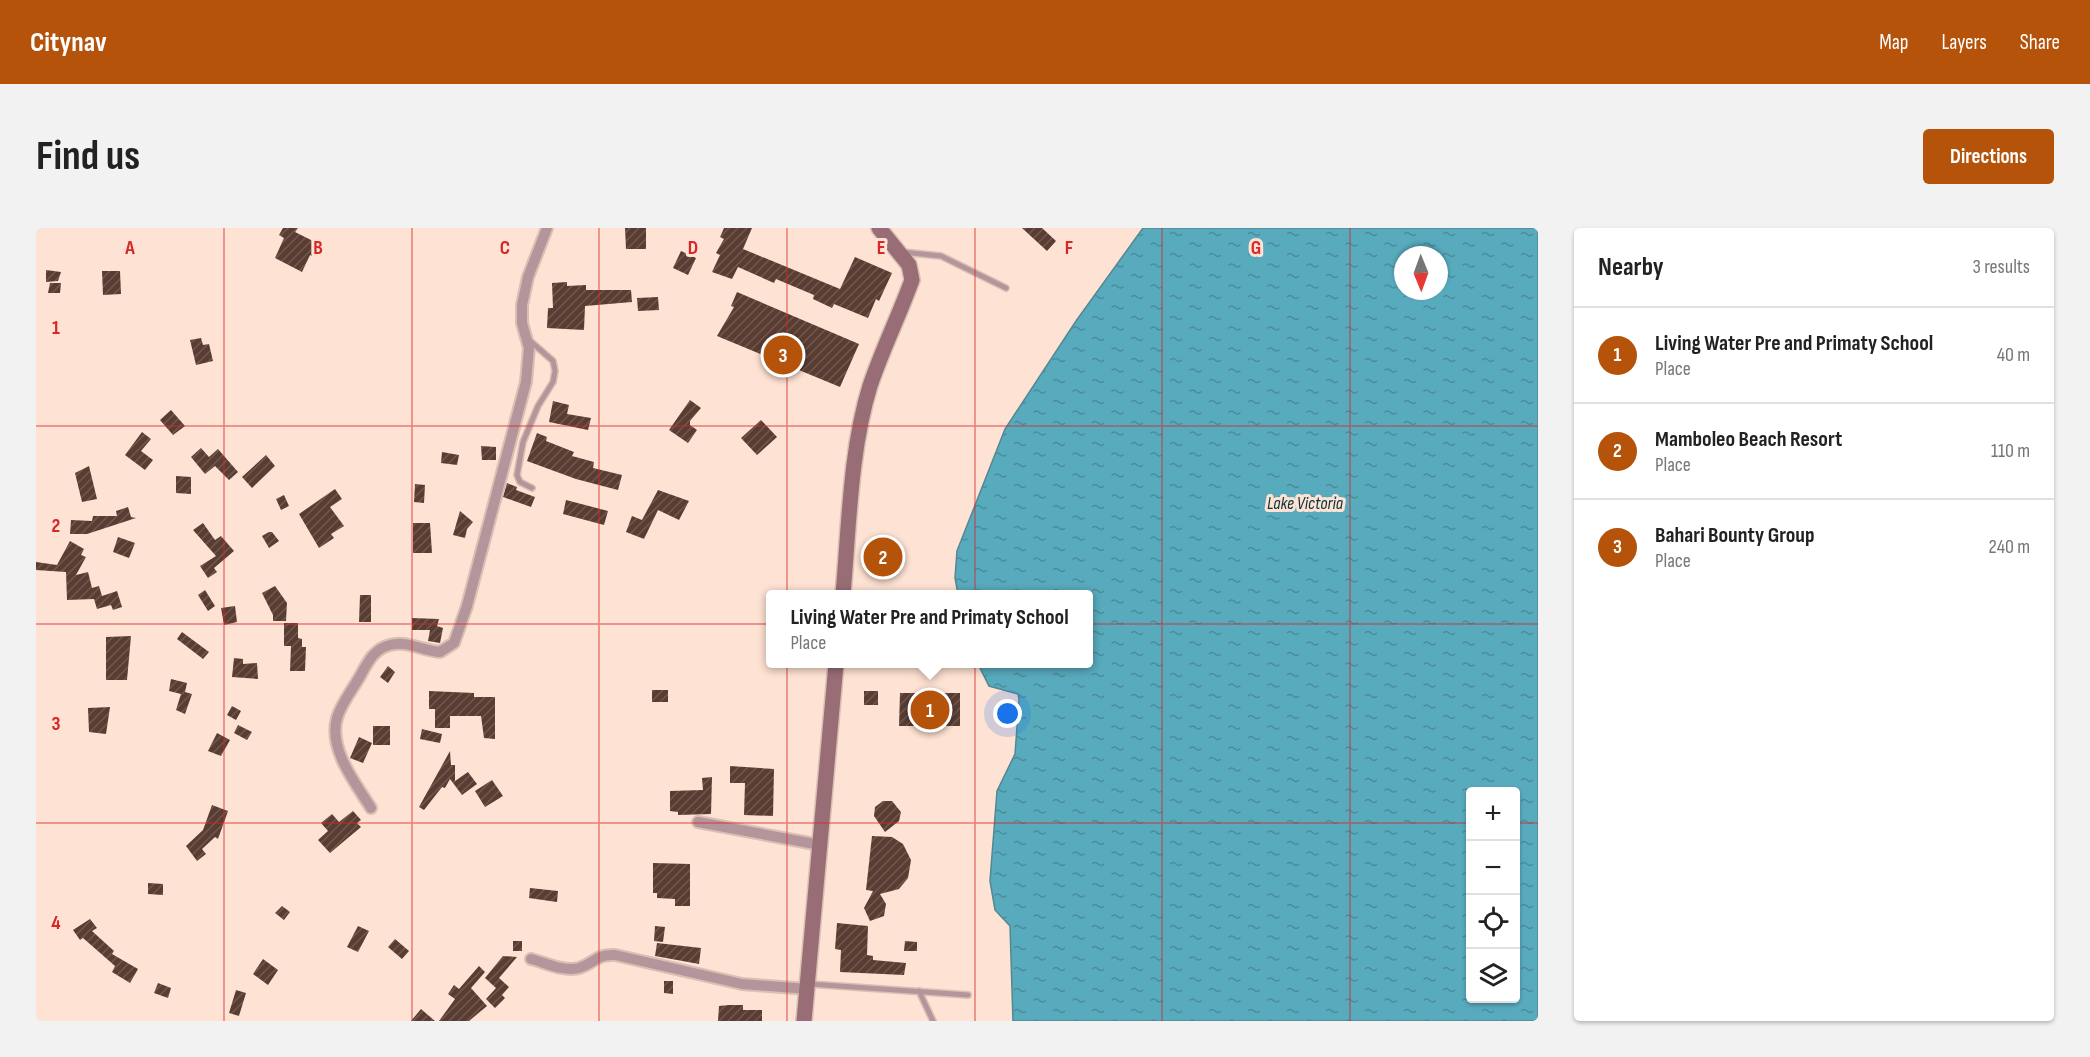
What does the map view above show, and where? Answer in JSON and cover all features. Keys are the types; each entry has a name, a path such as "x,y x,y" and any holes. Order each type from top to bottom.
{"street":[{"path":"371,808 345,763 336,737 338,717 370,658 380,648 393,644 440,652 454,643 467,606 526,382 530,359 528,339 521,317 524,291 547,228"},
{"path":"843,590 865,408 870,387 912,280 912,272 879,228"},
{"path":"804,1021 836,668"},
{"path":"698,822 820,845"},
{"path":"531,959 565,968 578,968 596,957 615,955 742,984 808,986"}],"lane":[{"path":"897,251 942,256 1006,288"},
{"path":"528,339 553,361 555,371 553,382 538,406 523,442 517,475 520,482 532,488"},
{"path":"808,986 968,995"},
{"path":"919,991 933,1021"}],"water":[{"name":"Lake Victoria","path":"1143,228 1538,228 1538,1021 1013,1021 1010,926 995,910 990,881 997,791 1015,754 1019,700 1018,694 989,686 980,668 1093,668 1093,590 957,590 955,578 957,551 1005,429 1076,321"}],"building":[{"path":"283,228 298,228 295,232 321,245 315,257 310,255 302,272 275,258 284,238 279,235"},
{"path":"625,228 646,228 646,249 626,249"},
{"path":"724,228 752,228 743,249 840,289 855,257 892,273 879,301 876,299 868,318 834,304 832,308 813,299 814,295 776,279 774,283 738,267 732,279 712,272 720,255 716,253 724,239 720,237"},
{"path":"1022,228 1042,228 1056,241 1047,251"},
{"path":"681,251 696,258 688,275 673,268"},
{"path":"46,270 61,272 58,281 46,282"},
{"path":"102,271 120,271 121,294 103,295"},
{"path":"567,282 567,286 586,285 586,290 631,290 632,302 585,306 584,330 547,328 548,308 553,308 552,283"},
{"path":"50,283 61,283 60,293 48,293"},
{"path":"737,292 859,344 840,387 717,336 734,307 731,306"},
{"path":"658,297 659,310 638,311 637,298"},
{"path":"201,338 203,345 209,344 213,361 196,365 190,340"},
{"path":"690,400 701,408 690,421 690,425 697,430 688,443 669,430"},
{"path":"553,401 569,405 567,414 591,418 588,430 549,422"},
{"path":"171,410 185,426 173,435 160,420"},
{"path":"761,420 777,437 757,455 741,438"},
{"path":"142,432 151,439 141,451 153,460 145,470 125,455"},
{"path":"537,433 547,437 546,441 574,452 572,456 594,462 593,468 622,475 618,490 576,479 527,461"},
{"path":"481,446 496,447 496,460 482,460"},
{"path":"201,448 209,457 218,449 238,472 229,480 215,466 205,474 191,457"},
{"path":"442,452 459,455 457,465 441,463"},
{"path":"266,455 275,466 252,488 242,477"},
{"path":"89,466 97,499 82,502 75,473"},
{"path":"176,476 191,477 191,494 176,493"},
{"path":"507,483 517,487 516,490 535,497 531,507 503,497"},
{"path":"415,484 425,485 424,503 414,502"},
{"path":"335,489 342,499 330,507 344,526 331,534 334,538 319,548 299,514"},
{"path":"658,490 689,501 679,520 658,510 644,539 626,532 632,516 642,520"},
{"path":"284,495 289,506 281,510 276,499"},
{"path":"566,500 608,511 604,525 563,514"},
{"path":"128,507 131,517 136,518 87,534 70,534 71,520 92,521 93,516 117,516 116,511"},
{"path":"460,511 473,522 467,529 465,538 453,535"},
{"path":"203,523 215,540 221,536 234,551 214,568 217,572 208,578 200,566 216,556 193,530"},
{"path":"413,523 430,523 432,553 413,553"},
{"path":"272,532 279,541 269,548 262,536"},
{"path":"118,537 135,543 129,558 113,552"},
{"path":"70,541 84,549 81,555 86,557 76,575 88,572 92,588 99,586 102,596 117,591 122,607 113,610 111,605 97,609 94,599 67,600 66,572 36,570 36,562 57,565"},
{"path":"883,545 894,554 883,569 872,560"},
{"path":"275,586 287,603 286,621 273,621 273,615 262,593"},
{"path":"205,590 215,606 208,611 198,595"},
{"path":"360,595 371,595 371,622 359,622"},
{"path":"235,606 237,622 224,625 221,608"},
{"path":"412,618 439,619 437,626 443,628 440,643 428,641 430,630 412,630"},
{"path":"284,623 298,623 298,638 302,639 302,647 306,647 305,671 290,671 291,646 284,646"},
{"path":"182,632 209,652 203,659 177,639"},
{"path":"131,636 127,680 106,680 106,637"},
{"path":"234,658 243,659 243,664 257,663 258,679 232,677"},
{"path":"388,666 395,672 388,683 380,677"},
{"path":"171,679 187,683 185,692 192,694 185,714 176,710 181,694 169,691"},
{"path":"652,690 668,690 668,702 652,702"},
{"path":"429,691 474,693 474,697 495,697 495,739 484,738 481,716 450,716 450,728 435,728 435,709 429,709"},
{"path":"864,691 878,691 878,705 864,705"},
{"path":"900,693 960,693 960,726 899,726"},
{"path":"232,706 241,711 236,720 227,715"},
{"path":"110,707 106,734 89,732 88,708"},
{"path":"238,725 252,732 247,740 234,733"},
{"path":"373,726 390,726 390,745 373,745"},
{"path":"422,729 442,734 440,743 420,739"},
{"path":"217,733 230,740 221,756 208,751"},
{"path":"359,737 372,743 363,763 350,758"},
{"path":"450,751 451,765 455,765 455,781 468,772 477,784 462,795 450,779 445,788 442,787 424,810 419,807"},
{"path":"730,766 774,769 773,816 744,815 745,783 730,783"},
{"path":"712,777 711,814 678,815 678,812 670,811 670,791 703,790 702,778"},
{"path":"492,780 503,796 485,807 475,791"},
{"path":"883,801 892,801 901,812 899,821 885,832 874,816 875,807"},
{"path":"212,805 228,811 218,839 215,837 202,849 206,854 197,861 186,846 203,830"},
{"path":"353,811 361,820 357,823 361,827 330,853 318,840 328,831 321,823 332,814 339,822"},
{"path":"872,836 892,837 903,844 911,860 908,878 899,889 880,894 886,904 884,916 870,921 864,908 873,891 866,890"},
{"path":"653,863 690,864 690,906 675,906 675,899 657,898 657,893 653,893"},
{"path":"148,883 163,884 163,895 148,894"},
{"path":"530,888 558,891 557,902 529,898"},
{"path":"282,906 290,912 284,920 275,913"},
{"path":"90,919 97,928 92,931 114,951 112,954 138,969 130,983 112,972 115,966 83,938 80,940 73,930"},
{"path":"837,923 868,926 867,955 873,956 873,960 906,963 904,975 840,972 841,950 835,949"},
{"path":"358,926 369,931 358,952 347,947"},
{"path":"655,926 665,927 663,942 654,941"},
{"path":"395,939 409,951 402,959 388,947"},
{"path":"513,941 522,941 522,951 513,951"},
{"path":"905,941 917,942 917,951 904,951"},
{"path":"657,943 701,948 699,964 655,956"},
{"path":"503,956 517,957 499,978 509,987 502,995 505,998 495,1008 486,999 496,988 485,978"},
{"path":"263,959 278,970 268,985 253,974"},
{"path":"479,966 485,972 471,988 487,1006 469,1021 439,1021 455,999 448,994 454,985 459,989"},
{"path":"664,981 673,981 673,994 664,993"},
{"path":"158,983 171,988 168,998 154,993"},
{"path":"236,990 246,993 239,1016 229,1013"},
{"path":"743,1005 743,1010 762,1010 762,1021 718,1021 719,1006"},
{"path":"421,1009 435,1021 411,1021"}],"place":[{"name":"Bahari Bounty Group","path":"783,355"},
{"name":"Mamboleo Beach Resort","path":"883,557"},
{"name":"Living Water Pre and Primaty School","path":"930,710"}]}
